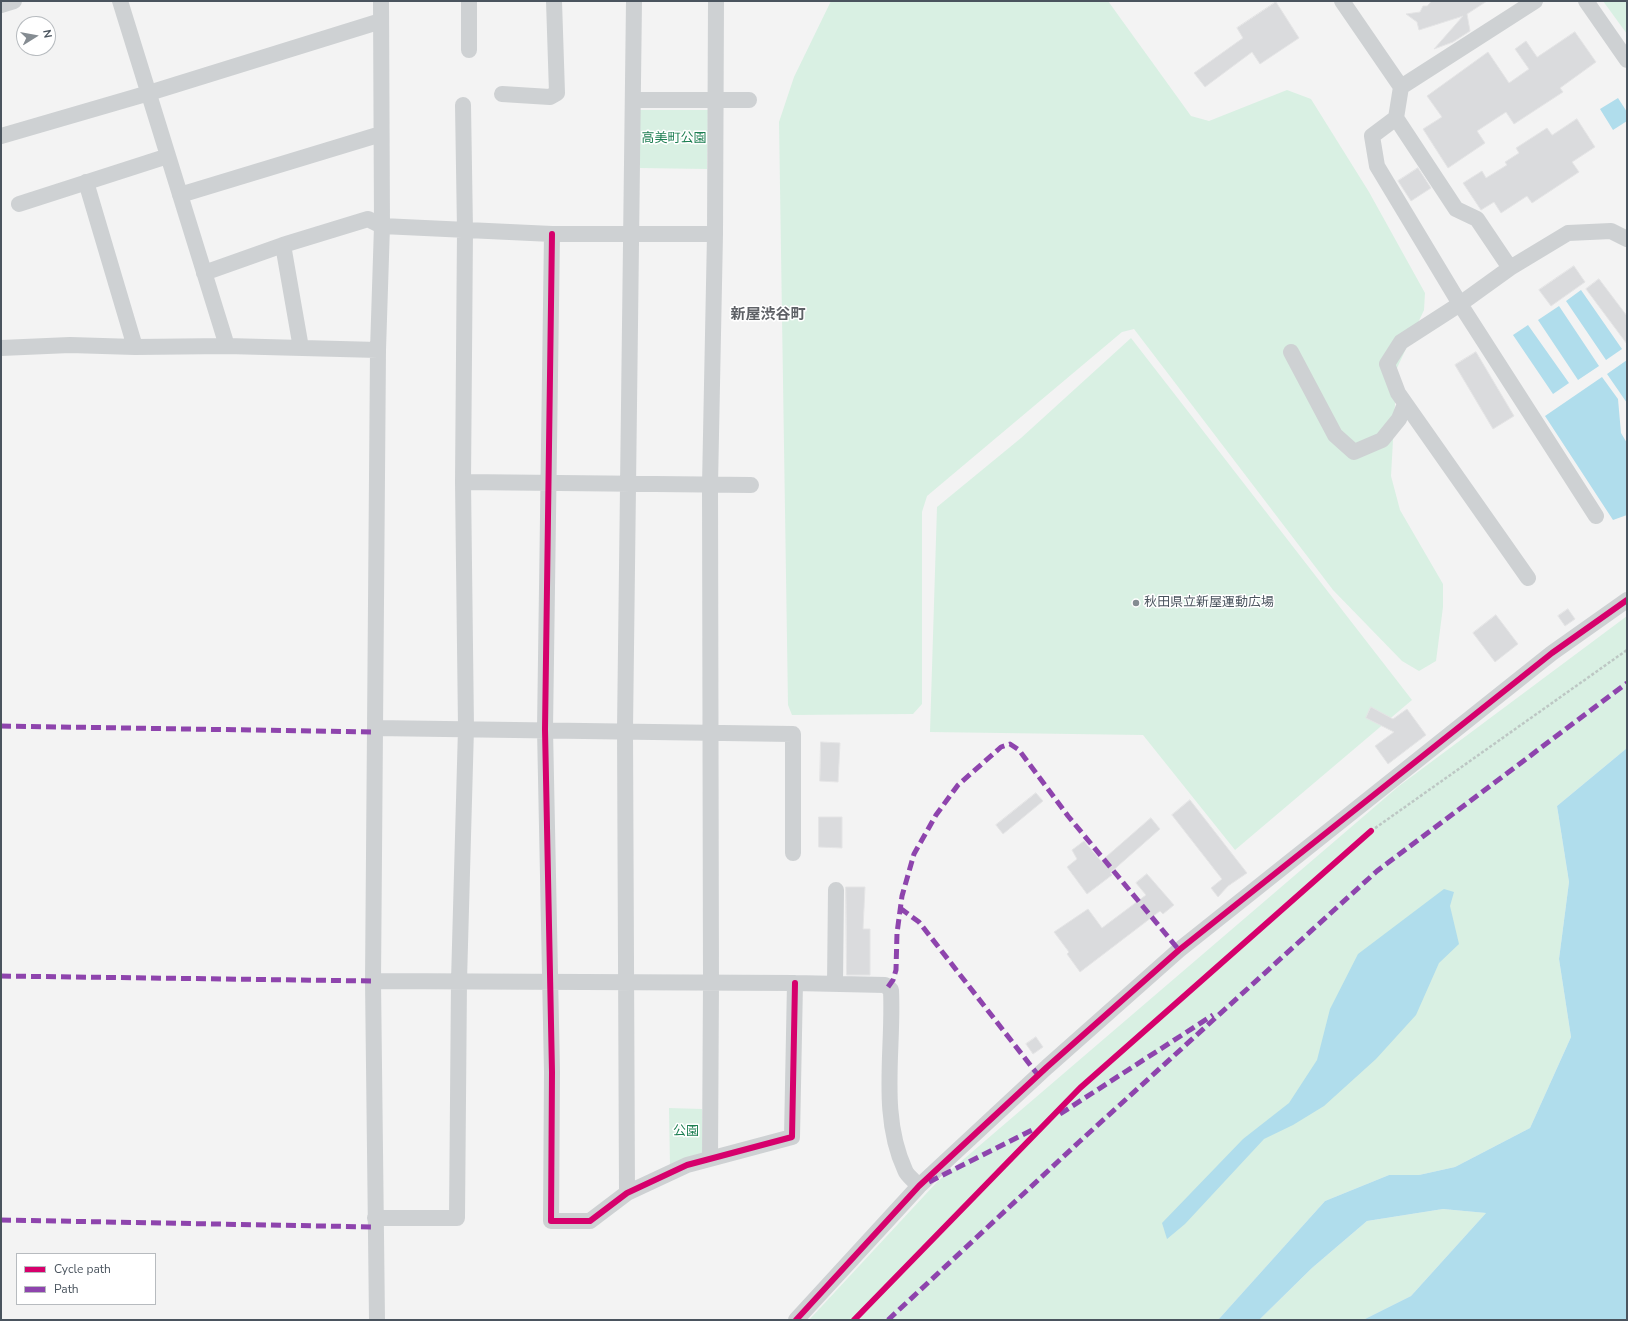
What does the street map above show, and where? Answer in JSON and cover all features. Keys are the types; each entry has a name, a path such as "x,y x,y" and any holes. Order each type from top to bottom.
{"street":[{"path":"1,5 14,1"},
{"path":"120,1 227,346"},
{"path":"377,1320 373,981 378,350 382,226 381,1"},
{"path":"469,1 469,50"},
{"path":"502,94 550,97 557,93 554,1"},
{"path":"627,1193 625,730 634,1"},
{"path":"710,1158 712,983 710,485 715,234 716,1"},
{"path":"1342,1 1401,87 1396,118 1456,209 1477,219 1510,268"},
{"path":"1401,87 1536,1"},
{"path":"1586,1 1627,60"},
{"path":"1,136 149,93 381,20"},
{"path":"633,100 749,100"},
{"path":"375,1218 458,1218 459,981 466,728 463,482 465,230 464,105"},
{"path":"1396,118 1372,136 1377,166 1460,304 1596,516"},
{"path":"180,196 381,134"},
{"path":"19,204 168,156"},
{"path":"86,182 135,347"},
{"path":"204,273 283,245 368,219 382,226 552,234 715,234"},
{"path":"1528,578 1405,404 1398,393 1387,364 1401,342 1460,304 1510,268 1568,233 1611,231 1627,239"},
{"path":"552,234 545,729 550,982 551,1221 590,1221 627,1193 688,1165 792,1137 794,983"},
{"path":"283,245 301,348"},
{"path":"1,348 70,345 135,347 227,346 378,350"},
{"path":"1291,352 1335,435 1354,452 1382,440 1399,419 1405,404"},
{"path":"463,482 628,485 751,485"},
{"path":"796,1320 919,1186 1047,1067 1180,950 1546,658 1627,600"},
{"path":"375,728 625,730 793,734 793,852"},
{"path":"835,984 836,890"},
{"path":"373,981 794,983 885,985 891,990 891,1125 905,1172 919,1186"}],"path":[{"path":"1365,837 1371,831 1627,650"}],"green space":[{"path":"831,1 1108,1 1191,116 1209,121 1287,90 1311,99 1369,192 1425,293 1424,310 1397,368 1391,476 1400,510 1443,584 1443,607 1436,661 1419,671 1402,661 1333,590 1134,329 1122,332 927,496 922,512 922,704 913,714 792,715 788,705 779,122 794,77"},
{"path":"1603,1 1627,1 1627,34"},
{"name":"高美町公園","path":"640,110 708,110 707,169 640,168"},
{"name":"秋田県立新屋運動広場","path":"1131,338 1412,700 1235,850 1143,735 930,732 937,507 1021,438"},
{"path":"1627,616 1627,748 1557,806 1569,882 1559,959 1571,1037 1530,1128 1455,1167 1419,1175 1389,1175 1325,1201 1218,1320 809,1320 937,1182 1399,786"},
{"name":"公園","path":"669,1108 702,1109 702,1155 670,1166"},
{"path":"1443,1209 1486,1213 1411,1296 1363,1320 1259,1320 1312,1268 1367,1221"}],"water":[{"path":"1618,98 1627,112 1627,121 1613,130 1600,109"},
{"path":"1581,290 1622,349 1606,360 1566,301"},
{"path":"1559,306 1599,366 1578,380 1538,320"},
{"path":"1528,325 1569,383 1553,394 1513,335"},
{"path":"1627,360 1627,403 1607,374"},
{"path":"1602,377 1618,399 1621,433 1627,443 1627,515 1613,520 1545,416"},
{"path":"1627,748 1627,1320 1363,1320 1411,1296 1486,1213 1443,1209 1367,1221 1312,1268 1259,1320 1218,1320 1325,1201 1389,1175 1419,1175 1455,1167 1530,1128 1571,1037 1559,959 1569,882 1557,806"},
{"path":"1444,889 1454,892 1450,906 1459,944 1439,963 1416,1015 1376,1059 1324,1106 1293,1125 1264,1139 1185,1224 1167,1239 1162,1223 1243,1139 1289,1103 1317,1060 1330,1009 1358,954"}],"building":[{"path":"1432,1 1487,1 1467,14 1470,31 1453,42 1434,49 1463,16 1419,30 1417,22 1406,14 1420,12 1423,6 1427,6"},
{"path":"1276,2 1299,38 1260,64 1252,52 1205,87 1194,73 1243,38 1237,28"},
{"path":"1575,32 1596,62 1560,88 1563,92 1514,124 1506,112 1477,131 1485,143 1448,168 1423,129 1442,117 1427,96 1488,52 1509,83 1529,69 1515,49 1526,41 1537,57"},
{"path":"1577,119 1595,147 1572,162 1579,172 1532,203 1527,196 1501,213 1494,202 1481,210 1463,183 1482,171 1486,178 1507,165 1505,162 1519,153 1516,148 1547,128 1552,135"},
{"path":"1418,168 1431,188 1411,201 1398,181"},
{"path":"1574,266 1585,282 1551,306 1539,290"},
{"path":"1599,279 1627,316 1627,344 1586,289"},
{"path":"1476,352 1514,416 1493,429 1455,365"},
{"path":"1568,609 1575,619 1565,626 1558,616"},
{"path":"1496,615 1518,644 1495,662 1473,633"},
{"path":"1371,707 1393,719 1407,709 1426,735 1388,764 1375,746 1394,732 1366,718"},
{"path":"821,742 840,743 838,782 820,781"},
{"path":"1036,793 1043,801 1003,834 996,825"},
{"path":"1190,800 1247,873 1228,886 1218,897 1211,888 1222,879 1172,815"},
{"path":"819,817 842,817 842,848 819,847"},
{"path":"1151,818 1160,829 1110,873 1112,875 1087,894 1067,867 1077,859 1072,850 1084,841 1101,861"},
{"path":"1147,874 1174,905 1163,914 1160,911 1080,972 1067,954 1069,952 1054,932 1088,909 1102,928 1146,895 1136,883"},
{"path":"846,887 865,887 863,929 870,929 870,975 847,975"},
{"path":"1036,1037 1043,1047 1033,1054 1026,1044"}],"marked path":[{"path":"888,1320 1079,1142 1377,871 1627,683"},
{"path":"1,726 374,732"},
{"path":"888,987 893,980 896,970 897,933 902,896 914,854 936,815 958,785 1001,747 1010,744 1019,750 1068,816 1179,950"},
{"path":"900,908 919,922 1038,1075"},
{"path":"1,976 373,981"},
{"path":"1060,1114 1213,1015"},
{"path":"929,1182 1036,1128"},
{"path":"1,1220 375,1227"}],"cycle path":[{"path":"552,234 545,729 552,1072 551,1221 590,1221 627,1193 687,1165 792,1137 795,983"},
{"path":"796,1320 919,1186 1047,1067 1179,950 1552,653 1627,600"},
{"path":"854,1320 1080,1088 1371,831"}],"place":[{"name":"秋田県立新屋運動広場","path":"1136,603"}],"district":[{"name":"新屋渋谷町","path":"768,315"}]}
